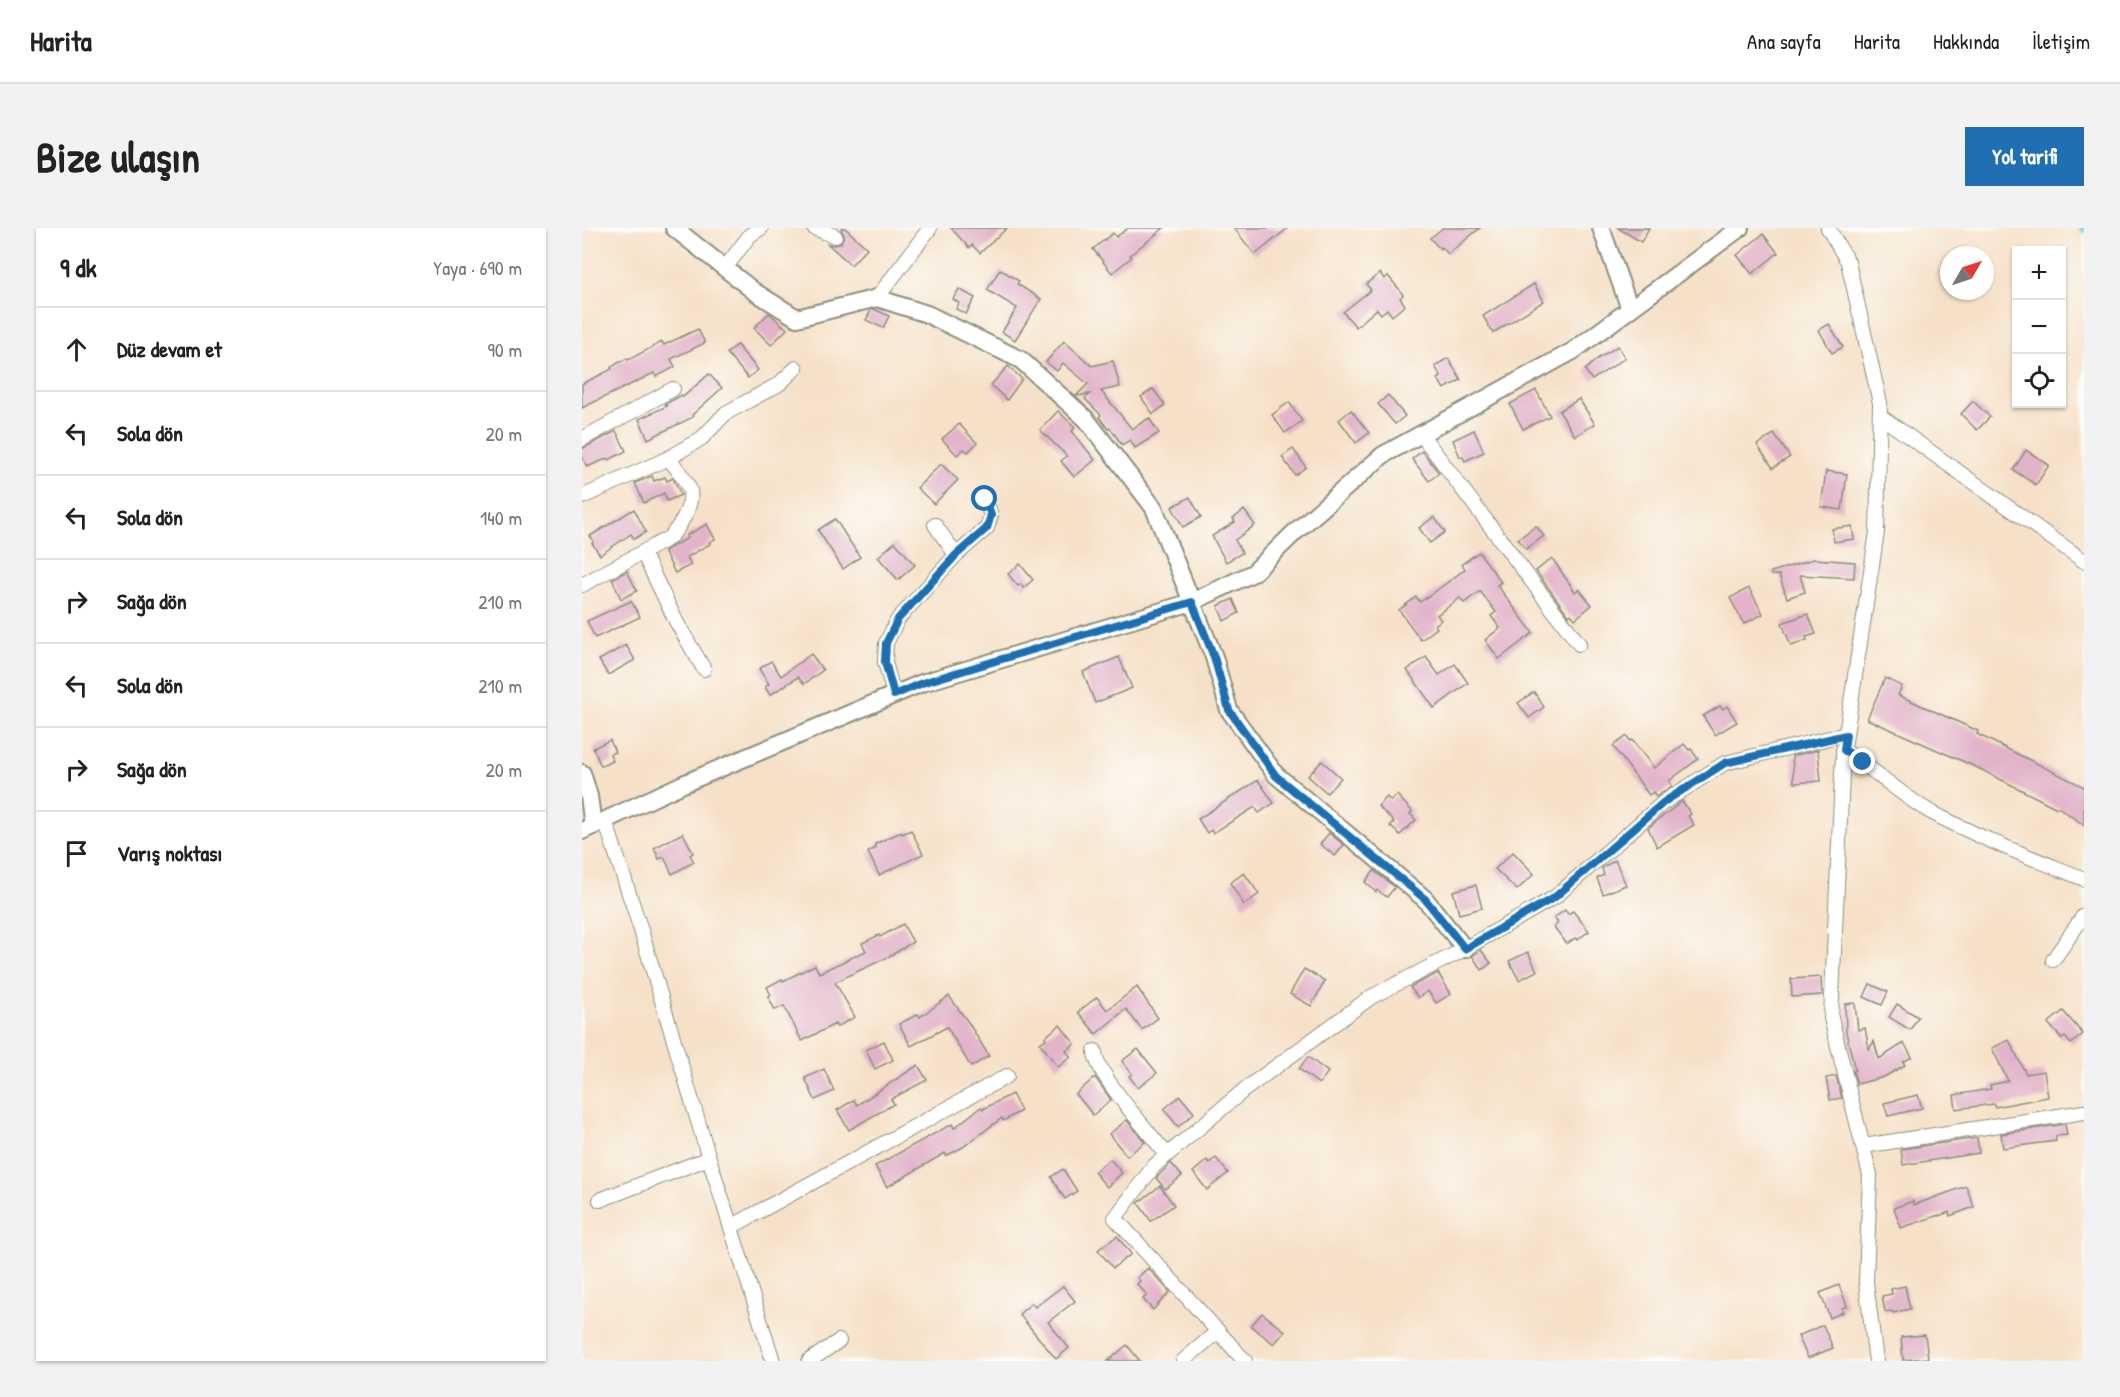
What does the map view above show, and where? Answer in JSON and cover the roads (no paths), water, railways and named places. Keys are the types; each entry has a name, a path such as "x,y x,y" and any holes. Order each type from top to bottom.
{"street":[{"path":"674,228 754,292 797,318 877,298 927,314 1020,360 1086,419 1154,508 1214,657 1229,710 1276,776 1425,899 1465,949"},
{"path":"814,228 835,236"},
{"path":"877,298 930,228"},
{"path":"1601,228 1630,309"},
{"path":"593,825 683,784 922,683 1192,602 1253,573 1295,532 1383,455 1573,351 1740,228"},
{"path":"1828,228 1848,262 1880,403 1877,532 1844,750 1831,1018 1869,1175 1866,1282 1876,1361"},
{"path":"724,268 754,230"},
{"path":"582,497 669,458 702,438 726,413 779,384 796,368"},
{"path":"582,439 673,389"},
{"path":"1880,416 2084,561"},
{"path":"1421,434 1579,644"},
{"path":"582,585 644,553 669,538 680,527 688,505 690,491 669,458"},
{"path":"894,695 885,662 886,643 898,619 956,555 987,528 991,515 985,499"},
{"path":"935,525 956,555"},
{"path":"644,553 677,623 704,669"},
{"path":"1245,1361 1115,1218 1154,1166 1244,1090 1371,997 1465,949 1555,897 1664,802 1725,763 1846,735"},
{"path":"1844,750 1928,810 1997,844 2084,879"},
{"path":"582,772 589,796 593,825 640,927 773,1361"},
{"path":"2053,960 2084,915"},
{"path":"1095,1051 1095,1057 1103,1074 1167,1155"},
{"path":"731,1227 1007,1076"},
{"path":"1863,1146 2084,1112"},
{"path":"600,1200 710,1158"},
{"path":"1184,1361 1218,1331"},
{"path":"810,1361 839,1341"}],"waterway":[{"path":"2081,228 2084,231"}]}
